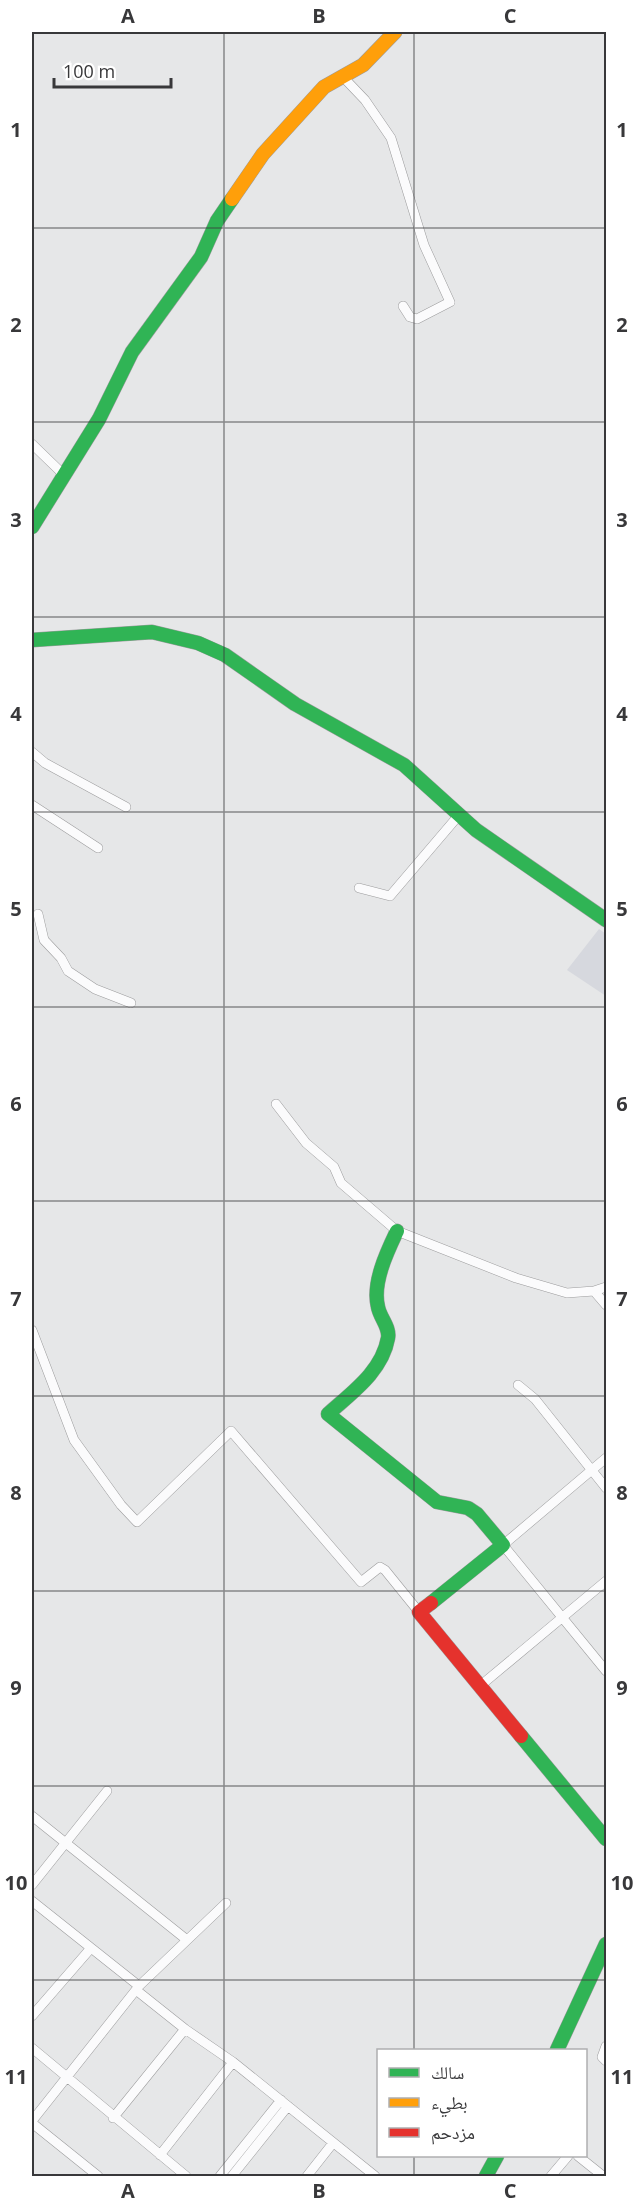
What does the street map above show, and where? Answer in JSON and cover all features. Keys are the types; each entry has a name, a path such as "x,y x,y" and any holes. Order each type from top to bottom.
{"street":[{"path":"32,527 99,419 132,352 201,257 218,220 263,154 324,87 344,78 363,65 395,32"},
{"path":"344,78 365,100 391,138 424,245 450,302 417,320 410,317 402,306"},
{"path":"32,444 64,475"},
{"path":"32,640 152,632 198,643 225,655 296,704 404,765 476,830 606,920"},
{"path":"32,752 45,763 126,807"},
{"path":"32,805 98,848"},
{"path":"359,888 390,896 459,815"},
{"path":"38,914 44,940 61,958 68,971 94,989 131,1003"},
{"path":"276,1104 306,1143 334,1167 341,1183 397,1231 516,1278 567,1293 594,1291 606,1287"},
{"path":"397,1231 388,1250 377,1303 388,1334 387,1341 372,1370 350,1398 337,1405 328,1414 437,1502 468,1508 477,1514 606,1671"},
{"path":"594,1291 606,1305"},
{"path":"32,1330 75,1440 121,1505 137,1522 231,1431 361,1581 380,1568 385,1570 606,1839"},
{"path":"518,1385 535,1399 606,1488"},
{"path":"419,1612 606,1458"},
{"path":"480,1686 606,1581"},
{"path":"32,1885 107,1791"},
{"path":"32,1816 187,1940"},
{"path":"32,1901 91,1948 185,2029 233,2062 375,2176"},
{"path":"98,2176 32,2122 137,1988 226,1903"},
{"path":"558,2049 602,1966 606,1944"},
{"path":"32,2016 91,1948"},
{"path":"113,2118 185,2029"},
{"path":"606,2046 602,2057 606,2061"},
{"path":"32,2048 67,2075 113,2118 186,2176"},
{"path":"160,2155 233,2062"},
{"path":"220,2176 284,2103"},
{"path":"232,2176 284,2103"},
{"path":"307,2176 333,2143"},
{"path":"486,2176 496,2157"},
{"path":"551,2176 567,2157"},
{"path":"580,2157 603,2176"}],"shaded area":[{"path":"599,929 606,934 606,996 567,970"}],"traffic: fast":[{"path":"32,527 99,419 132,352 201,257 217,221 232,199"},
{"path":"32,640 152,632 198,643 225,655 295,704 404,765 476,830 606,920"},
{"path":"397,1231 389,1248 377,1288 378,1307 388,1334 385,1350 372,1371 356,1390 328,1414 437,1502 468,1508 477,1514 503,1545 431,1603"},
{"path":"521,1736 606,1839"},
{"path":"557,2049 606,1944"},
{"path":"486,2176 496,2157"}],"traffic: slow":[{"path":"232,199 263,154 324,87 363,65 395,32"}],"traffic: jam":[{"path":"431,1603 419,1612 521,1736"}]}
